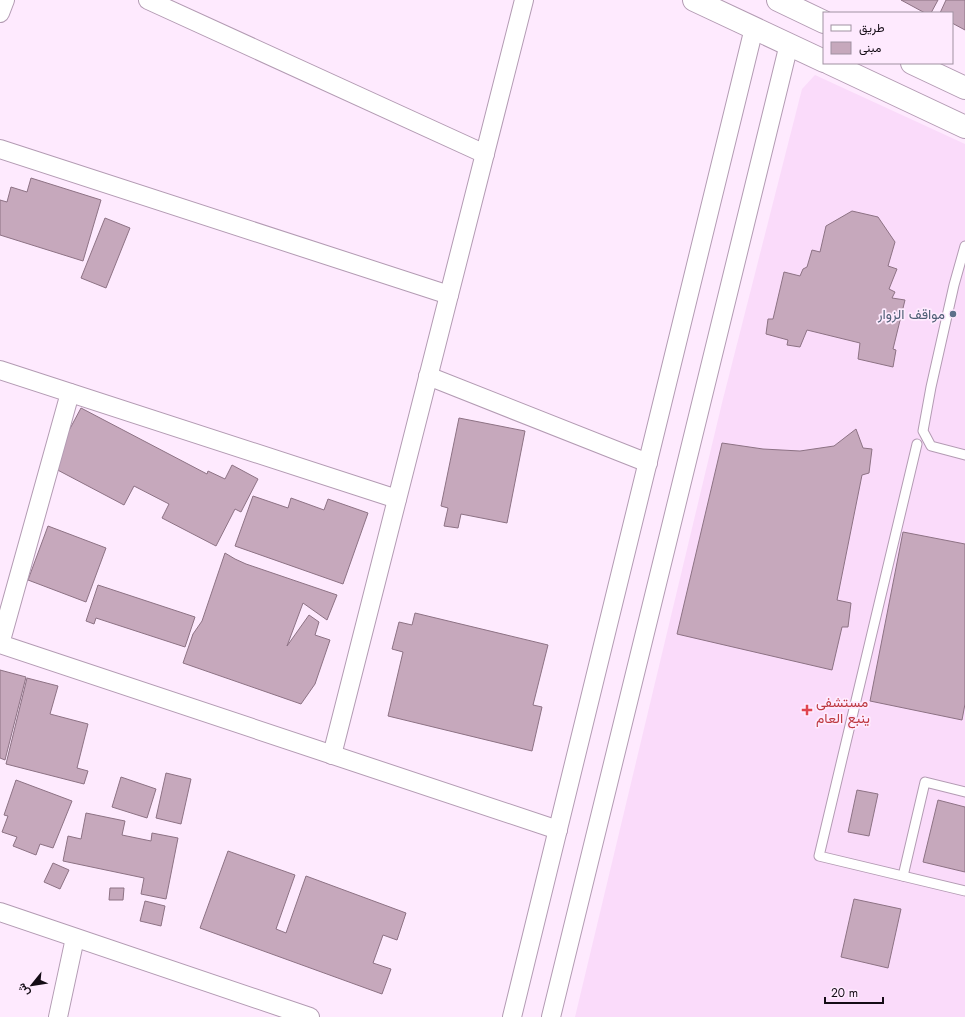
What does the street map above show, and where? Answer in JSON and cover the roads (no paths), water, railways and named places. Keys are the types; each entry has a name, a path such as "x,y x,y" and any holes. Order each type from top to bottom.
{"main road":[{"path":"694,0 823,61"},
{"path":"778,0 823,22"},
{"path":"831,64 965,127"},
{"path":"914,64 965,88"}],"street":[{"path":"0,13 5,0"},
{"path":"148,0 485,154"},
{"path":"332,755 524,0"},
{"path":"512,1017 754,28"},
{"path":"551,1017 788,44"},
{"path":"0,149 449,295"},
{"path":"0,370 397,499"},
{"path":"428,376 648,463"},
{"path":"70,393 0,644 558,830"},
{"path":"0,912 278,1012 310,1017"},
{"path":"58,1017 75,938"}],"lane":[{"path":"965,246 954,285 923,431 931,446 965,455"},
{"path":"917,444 819,856 965,890"},
{"path":"903,876 925,782 965,792"}],"place":[{"name":"مواقف الزوار","path":"953,314"},
{"name":"مستشفى ينبع العام","path":"807,710"}]}
